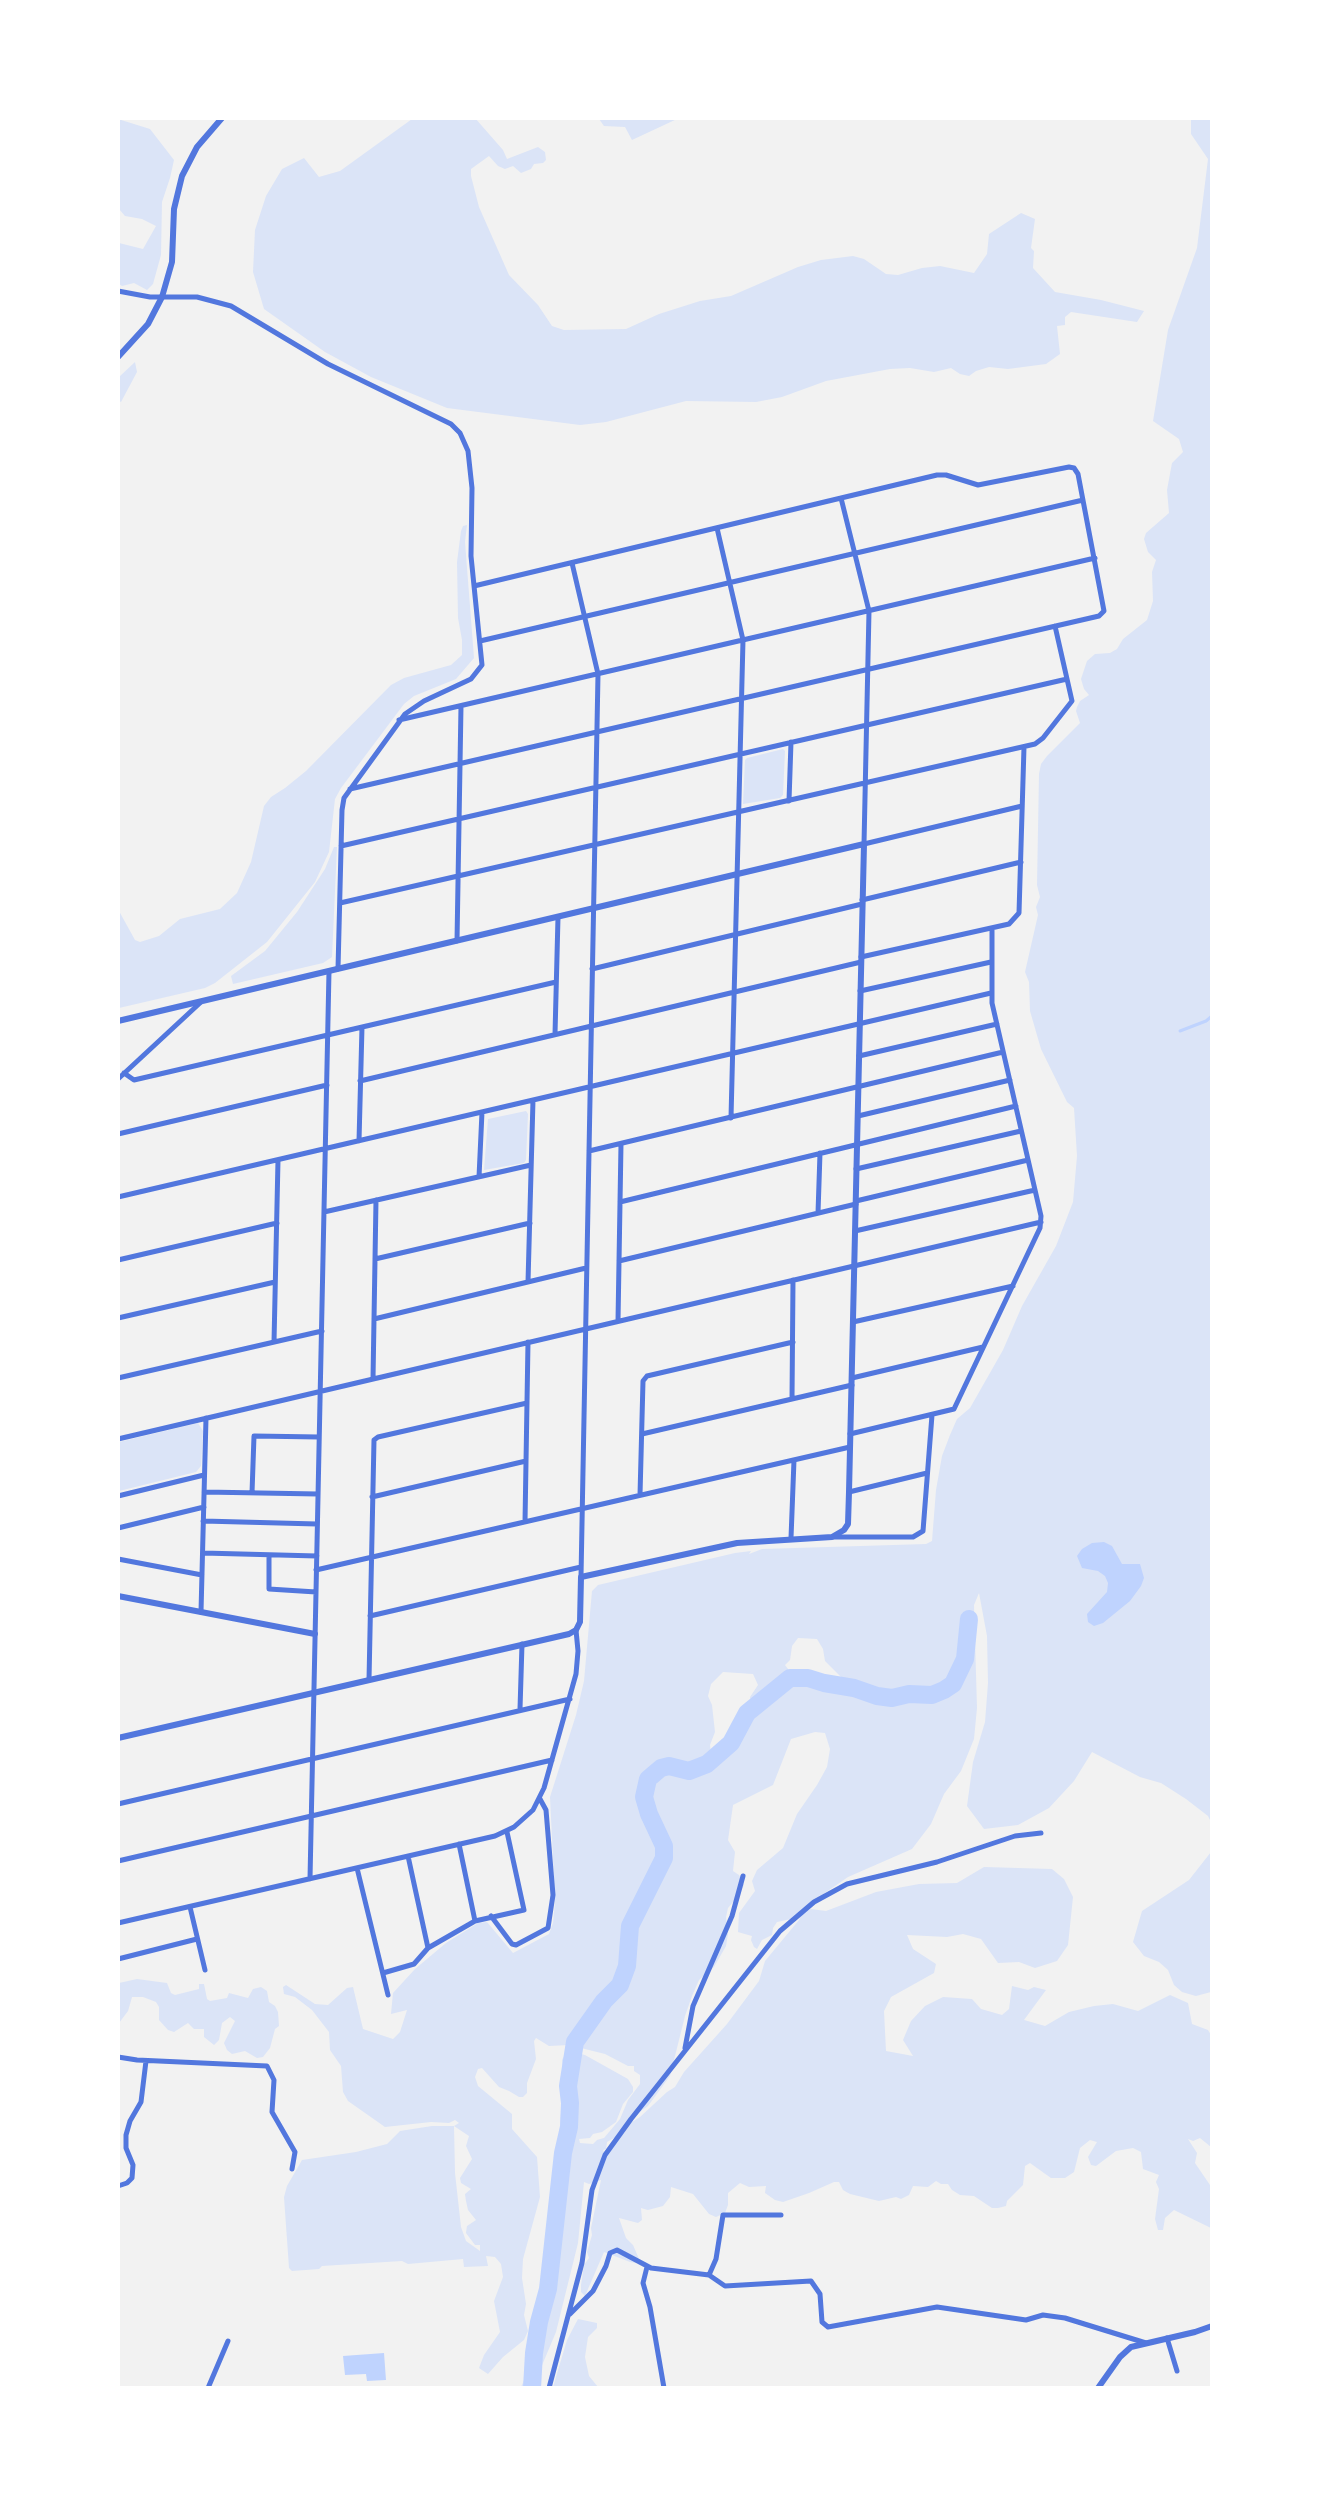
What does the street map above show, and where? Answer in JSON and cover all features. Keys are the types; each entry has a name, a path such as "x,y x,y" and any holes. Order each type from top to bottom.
{"street":[{"path":"118,357 148,324 162,297 172,262 174,209 182,176 197,147 222,118"},
{"path":"118,291 145,297 197,297 231,306 328,364 457,428 466,446 471,466 473,508 471,548 482,665 474,676 417,705 399,720 350,789 342,804 338,969"},
{"path":"350,789 1099,616 1104,611 1078,474 1074,468 1069,467 978,485 946,475 937,475 474,586"},
{"path":"832,1537 840,1534 847,1526 849,1492 869,611 842,498"},
{"path":"480,641 1083,500"},
{"path":"717,528 743,640 731,1118"},
{"path":"399,720 1095,558"},
{"path":"118,1923 507,1832 530,1814 540,1799 570,1699 578,1659 576,1630 580,1620 598,674 572,563"},
{"path":"340,903 1024,747 1043,738 1072,701 1055,626"},
{"path":"341,846 1067,679"},
{"path":"457,941 461,706"},
{"path":"789,801 791,742"},
{"path":"360,1081 1009,924 1019,913 1024,747"},
{"path":"118,1021 1022,806"},
{"path":"592,969 736,935 1021,862"},
{"path":"555,1035 558,917"},
{"path":"850,1434 954,1408 1041,1222 991,993 992,928"},
{"path":"860,991 991,962"},
{"path":"310,1879 329,971"},
{"path":"124,1073 134,1080 556,982"},
{"path":"118,1197 991,993"},
{"path":"118,1079 201,1002"},
{"path":"859,1056 997,1024"},
{"path":"359,1141 362,1027"},
{"path":"589,1151 1003,1052"},
{"path":"858,1116 1010,1080"},
{"path":"118,1134 327,1085"},
{"path":"528,1282 533,1100"},
{"path":"620,1202 1016,1106"},
{"path":"479,1177 482,1112"},
{"path":"856,1169 1021,1131"},
{"path":"618,1321 621,1144"},
{"path":"818,1213 820,1153"},
{"path":"274,1342 278,1160"},
{"path":"619,1261 1028,1160"},
{"path":"324,1212 531,1165"},
{"path":"855,1232 1035,1190"},
{"path":"373,1379 376,1200"},
{"path":"118,1439 1041,1222"},
{"path":"118,1260 277,1223"},
{"path":"375,1259 530,1223"},
{"path":"374,1319 586,1268"},
{"path":"792,1399 793,1280"},
{"path":"118,1318 275,1282"},
{"path":"853,1322 1012,1286"},
{"path":"118,1378 322,1331"},
{"path":"525,1522 528,1342"},
{"path":"640,1495 643,1381 647,1376 793,1342"},
{"path":"642,1434 792,1399 983,1347"},
{"path":"369,1680 372,1497 376,1438 527,1403"},
{"path":"581,1577 711,1548 791,1538 919,1536 923,1531 932,1415"},
{"path":"201,1612 206,1418"},
{"path":"252,1493 254,1436 319,1437"},
{"path":"316,1570 850,1447"},
{"path":"791,1538 794,1460"},
{"path":"372,1497 526,1461"},
{"path":"849,1492 927,1473"},
{"path":"118,1496 204,1475"},
{"path":"204,1492 318,1494"},
{"path":"118,1528 204,1507"},
{"path":"203,1521 317,1524"},
{"path":"203,1553 317,1556"},
{"path":"269,1555 269,1589 316,1592"},
{"path":"118,1559 202,1575"},
{"path":"370,1616 581,1567"},
{"path":"118,1596 315,1634"},
{"path":"118,1738 569,1634 576,1630"},
{"path":"520,1709 522,1644"},
{"path":"118,1804 570,1699"},
{"path":"118,1861 552,1760"},
{"path":"491,1916 512,1944 516,1945 548,1928 553,1907 546,1810 540,1799"},
{"path":"383,1973 414,1965 428,1948 475,1921 524,1910 507,1832"},
{"path":"549,2388 582,2263 592,2190 601,2163 622,2130 780,1931 826,1894 855,1881 937,1862 1015,1836 1041,1833"},
{"path":"459,1844 475,1921"},
{"path":"408,1856 428,1948"},
{"path":"357,1868 388,1995"},
{"path":"685,2050 693,2006 732,1916 743,1876"},
{"path":"190,1906 206,1970"},
{"path":"118,1959 197,1939"},
{"path":"118,2057 146,2061 267,2066 274,2080 272,2112 295,2152 292,2169"},
{"path":"118,2186 128,2182 132,2176 132,2162 126,2148 126,2135 130,2121 141,2102 146,2061"},
{"path":"709,2275 716,2262 723,2215 781,2215"},
{"path":"569,2315 592,2291 606,2266 610,2253 622,2251 647,2267 709,2275 725,2286 811,2281 820,2294 821,2319 828,2327 937,2307 1026,2320 1041,2315 1065,2318 1146,2343"},
{"path":"647,2267 644,2283 664,2388"},
{"path":"1098,2388 1126,2350 1212,2326"},
{"path":"1167,2338 1177,2371"},
{"path":"208,2388 228,2341"}],"shaded area":[{"path":"475,118 503,150 507,159 538,147 545,152 546,160 543,163 534,164 531,169 521,173 513,166 505,169 498,166 489,156 471,169 471,176 479,207 509,275 538,305 552,326 564,330 626,329 659,314 700,301 731,296 798,267 821,260 853,256 864,259 886,274 898,275 922,268 940,266 974,273 987,254 989,234 1021,213 1035,219 1031,248 1034,251 1033,268 1055,292 1144,311 1137,322 1071,312 1065,317 1065,325 1057,326 1060,354 1046,364 1008,369 989,367 969,376 960,374 951,368 934,372 910,368 890,369 826,381 782,397 756,402 686,401 606,422 580,425 447,408 371,377 325,352 264,309 253,272 255,230 266,196 282,169 304,158 319,177 340,171 412,119"},
{"path":"118,119 150,129 174,160 162,202 161,255 153,284 147,290 134,283 122,286 119,284 119,243 143,249 156,226 142,219 125,216 119,209"},
{"path":"599,119 677,119 632,140 625,127 604,126"},
{"path":"1191,119 1211,119 1211,1822 1208,1816 1161,1783 1140,1777 1092,1752 1074,1781 1049,1808 1018,1825 984,1829 967,1806 973,1762 985,1722 988,1683 987,1636 979,1593 974,1605 977,1708 974,1739 961,1771 944,1794 931,1824 912,1849 848,1877 791,1919 777,1922 772,1935 762,1940 757,1949 751,1940 752,1936 738,1932 739,1913 755,1891 752,1881 757,1870 783,1848 797,1814 827,1767 830,1749 825,1733 815,1732 791,1739 773,1785 733,1805 728,1840 735,1852 733,1871 739,1875 744,1885 728,1908 726,1946 714,1967 699,1980 692,1996 670,2076 648,2106 641,2111 616,2137 607,2142 606,2149 603,2150 604,2152 629,2124 675,2087 684,2072 727,2024 759,1981 765,1961 799,1920 801,1914 811,1909 826,1911 876,1892 919,1884 957,1883 984,1867 1052,1869 1064,1879 1073,1897 1068,1945 1057,1961 1035,1968 1019,1962 998,1963 981,1939 963,1934 947,1937 907,1935 913,1949 936,1964 934,1973 891,1997 884,2011 886,2051 913,2056 903,2040 911,2021 925,2006 943,1997 972,1999 981,2009 1002,2015 1009,2009 1012,1986 1028,1990 1034,1987 1046,1990 1024,2020 1045,2026 1069,2012 1094,2006 1113,2004 1138,2011 1170,1995 1188,2003 1192,2024 1208,2030 1211,2035 1211,2147 1200,2138 1193,2141 1188,2139 1197,2153 1195,2163 1210,2185 1211,2228 1174,2210 1165,2218 1163,2230 1158,2230 1155,2219 1159,2189 1156,2182 1159,2175 1143,2169 1141,2152 1133,2148 1116,2151 1096,2166 1091,2165 1088,2157 1097,2142 1090,2140 1080,2148 1074,2172 1065,2178 1051,2178 1030,2163 1025,2166 1023,2185 1007,2201 1006,2206 998,2208 992,2208 974,2196 960,2195 948,2184 936,2181 928,2187 913,2186 909,2195 901,2199 896,2197 879,2201 850,2194 843,2190 839,2182 834,2182 783,2202 765,2193 766,2186 749,2187 740,2183 728,2193 725,2213 716,2217 709,2214 693,2194 671,2187 670,2197 663,2206 648,2210 641,2208 642,2220 638,2223 619,2218 626,2238 633,2245 639,2259 636,2263 630,2262 604,2252 585,2296 581,2292 581,2285 584,2265 589,2258 587,2252 601,2180 589,2184 584,2182 578,2243 556,2332 535,2382 530,2387 521,2387 531,2366 537,2332 550,2285 551,2264 557,2239 560,2205 557,2168 563,2083 562,2060 565,2054 573,2052 585,2055 628,2079 633,2087 633,2092 623,2104 616,2122 602,2132 593,2134 590,2138 579,2139 580,2143 593,2144 604,2138 620,2119 628,2100 640,2084 640,2075 634,2071 634,2066 628,2066 605,2054 569,2045 549,2046 536,2038 534,2041 536,2059 527,2083 527,2093 523,2097 499,2087 482,2068 478,2069 475,2077 478,2086 512,2114 512,2129 537,2157 540,2197 523,2259 522,2278 526,2304 524,2315 528,2331 524,2340 503,2357 488,2374 479,2368 484,2355 500,2332 494,2301 503,2277 501,2264 495,2257 486,2256 488,2266 464,2267 463,2259 408,2264 402,2261 322,2266 319,2269 292,2271 289,2268 284,2197 287,2186 302,2160 356,2152 387,2144 400,2131 432,2126 454,2126 459,2123 455,2120 449,2123 431,2122 385,2127 348,2101 343,2092 341,2066 330,2050 329,2032 312,2010 295,1997 284,1994 283,1987 286,1985 315,2004 328,2005 347,1988 353,1987 363,2029 393,2039 400,2032 407,2010 391,2014 393,1993 415,1969 446,1943 478,1923 487,1922 513,1953 549,1934 553,1923 555,1901 550,1797 576,1715 584,1681 592,1591 598,1585 735,1553 751,1551 749,1554 762,1549 926,1544 932,1541 936,1490 942,1456 950,1435 957,1419 970,1408 1003,1350 1022,1306 1056,1246 1073,1202 1077,1156 1074,1108 1067,1102 1041,1049 1030,1011 1029,982 1025,972 1038,915 1036,907 1040,897 1037,885 1039,774 1041,764 1047,756 1080,723 1077,707 1080,701 1089,695 1081,679 1087,661 1095,654 1110,653 1117,649 1123,639 1147,620 1153,601 1152,572 1156,560 1148,552 1144,539 1146,533 1169,513 1167,490 1172,463 1183,452 1179,439 1153,421 1168,330 1197,248 1208,159 1191,134","holes":["798,1638 817,1639 823,1649 825,1661 843,1679 833,1692 810,1686 793,1685 781,1695 770,1699 744,1729 740,1718 736,1721 725,1739 711,1753 710,1745 715,1732 712,1705 708,1696 711,1684 723,1672 753,1674 758,1685 750,1697 753,1718 769,1687 776,1683 788,1683 794,1677 785,1665 790,1660 792,1646","454,2126 469,2136 466,2146 472,2159 460,2178 461,2183 471,2189 465,2194 466,2201 468,2210 476,2220 467,2226 466,2233 475,2245 480,2245 480,2251 466,2241 461,2227 455,2173"]},
{"path":"135,362 137,372 121,402 119,401 119,377"},
{"path":"467,525 465,542 474,658 456,679 414,696 404,704 341,788 335,799 329,852 315,882 267,942 215,983 205,988 119,1008 119,911 135,940 140,942 159,936 180,919 220,909 237,893 251,862 264,806 271,797 306,771 391,685 404,678 451,665 462,655 458,618 457,562 461,531 463,526"},
{"path":"783,749 785,751 783,795 780,798 743,804 745,760"},
{"path":"334,847 337,847 332,957 323,963 233,984 231,976 265,951 297,912 325,869"},
{"path":"526,1111 528,1114 524,1163 484,1170 488,1119"},
{"path":"198,1423 203,1431 201,1466 196,1472 119,1491 119,1442"},
{"path":"1211,1852 1211,1992 1196,1996 1182,1992 1174,1985 1168,1970 1159,1962 1144,1956 1133,1942 1142,1911 1189,1880"},
{"path":"137,1979 167,1983 171,1993 175,1995 199,1989 199,1984 204,1984 207,1999 210,2001 227,1998 229,1993 248,1998 253,1989 261,1987 267,1991 269,2002 278,2012 279,2026 275,2029 270,2048 263,2057 257,2058 245,2051 232,2054 224,2043 235,2021 230,2017 222,2023 219,2040 214,2045 204,2037 204,2029 194,2029 188,2023 174,2032 168,2030 159,2020 159,2007 156,2002 143,1997 132,1997 128,2011 119,2023 119,1983"},
{"path":"578,2319 597,2323 597,2328 588,2337 585,2357 589,2376 598,2387 553,2387 567,2340"}],"water":[{"path":"1104,1542 1112,1546 1122,1564 1140,1564 1144,1578 1130,1601 1103,1623 1094,1626 1088,1622 1087,1614 1107,1592 1108,1583 1105,1576 1098,1571 1082,1568 1077,1556 1082,1549 1092,1543"},
{"path":"384,2353 386,2380 367,2381 366,2374 345,2375 343,2356"}],"waterway":[{"path":"1180,1031 1206,1021 1212,1016"},
{"path":"532,2388 534,2353 548,2289 563,2153 569,2127 568,2086 575,2042 604,2001 620,1985 627,1966 630,1926 664,1858 664,1846 644,1797 648,1779 661,1768 669,1766 689,1771 707,1764 731,1743 747,1713 790,1678 808,1678 892,1698 909,1694 932,1695 944,1690 953,1684 965,1659 969,1619"}]}
